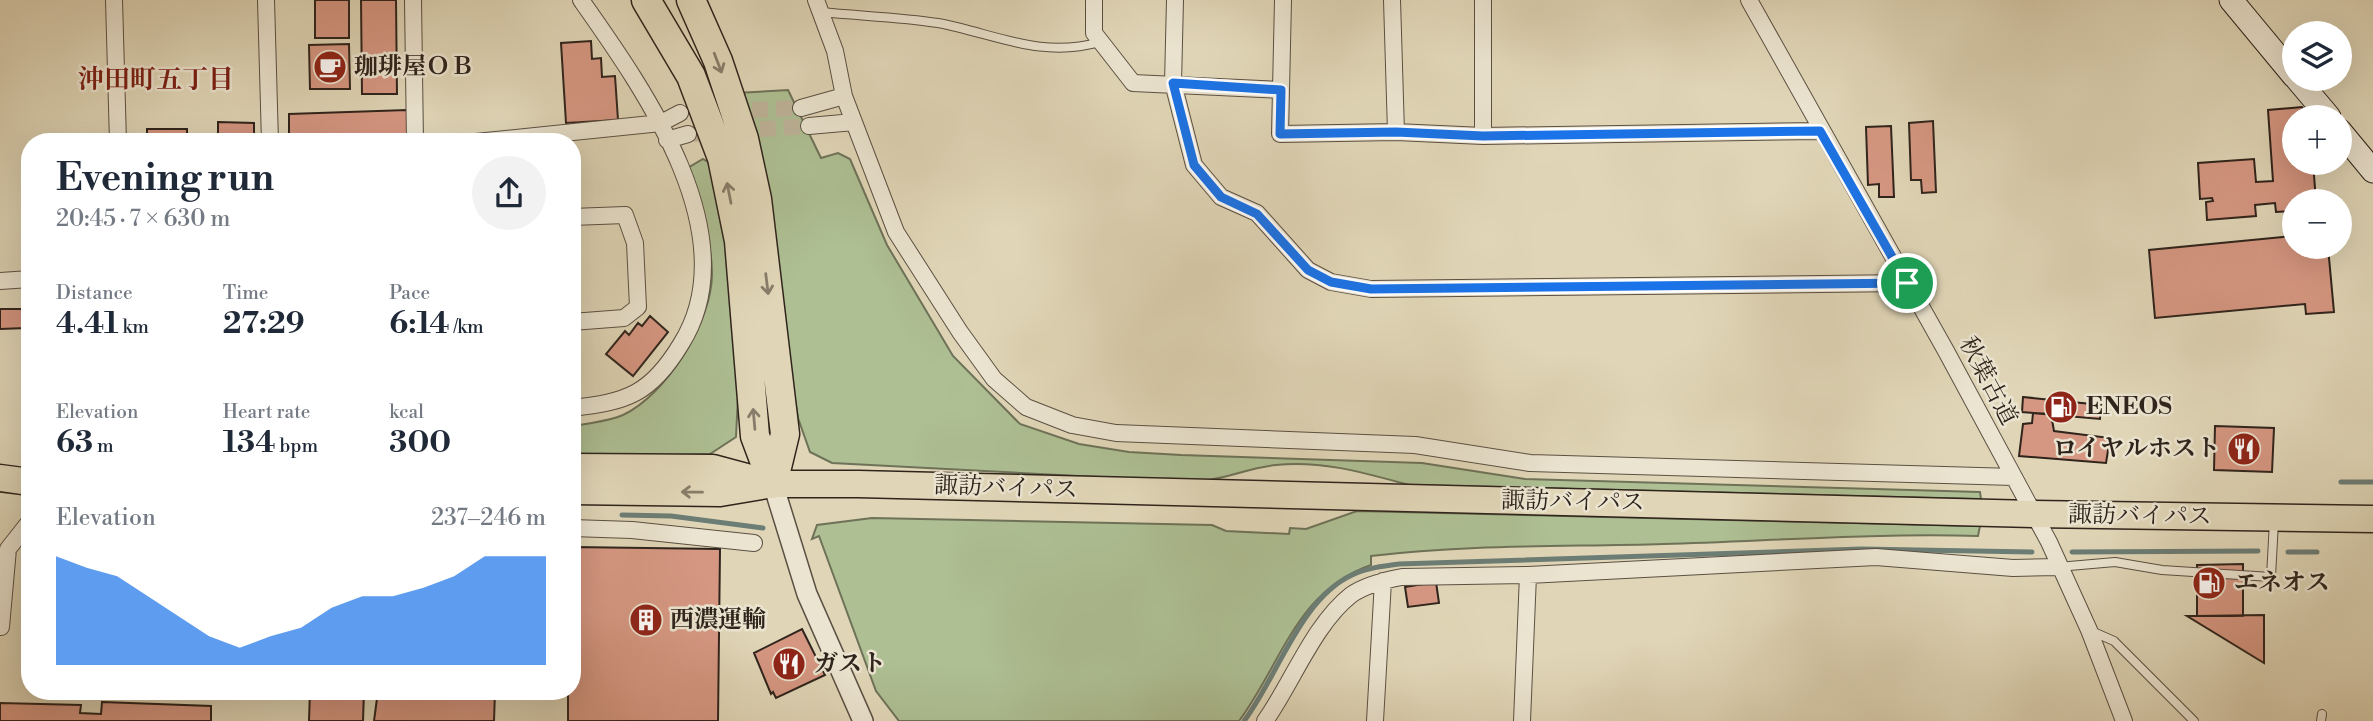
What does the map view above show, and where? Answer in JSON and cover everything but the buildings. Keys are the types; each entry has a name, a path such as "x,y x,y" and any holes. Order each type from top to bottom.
{"highway":[{"path":"646,0 691,75 722,158 739,241 755,436 773,484"},
{"path":"691,0 718,61 744,139 757,199 785,434 773,484"},
{"name":"諏訪バイパス","path":"581,467 713,468 773,484"},
{"path":"0,471 21,469"},
{"path":"0,478 21,481"},
{"name":"諏訪バイパス","path":"581,491 720,493 773,484 858,484 2033,514 2373,519"}],"main road":[{"path":"2231,0 2282,61"},
{"path":"2307,91 2319,105"},
{"path":"2352,146 2373,171"}],"street":[{"path":"114,0 118,133"},
{"path":"265,0 270,133"},
{"path":"413,0 415,133"},
{"path":"581,0 661,123 694,208 703,247 704,282 695,323 670,363 641,391 617,403 581,407"},
{"path":"1094,0 1094,33 1133,83 1281,90"},
{"path":"1175,0 1173,83 1194,165 1221,197 1257,214 1308,270 1331,282 1371,289 1907,283"},
{"path":"1283,0 1280,134 1396,132 1483,136 1820,131"},
{"path":"1392,0 1396,132"},
{"path":"1483,0 1483,136"},
{"name":"秋葉古道","path":"1749,0 2014,477 2089,630 2124,721"},
{"path":"819,6 835,51 844,96 897,232 960,332 994,379 1026,407 1072,425 1116,433 1415,446 1530,463 2014,477"},
{"path":"801,108 844,96"},
{"path":"581,134 661,123 680,113"},
{"path":"809,126 854,122"},
{"path":"667,140 688,134"},
{"path":"581,217 625,215 635,243 638,307 624,318 581,321"},
{"path":"0,281 21,280"},
{"path":"773,484 807,594 863,721"},
{"path":"581,528 632,530 754,542"},
{"path":"1,627 8,549 21,532"},
{"path":"1265,721 1321,630 1351,595 1383,581 1423,575 1528,575 1876,557 2013,568 2058,567"},
{"path":"1522,721 1528,575"},
{"path":"1375,721 1383,581"}],"lane":[{"path":"819,6 938,23 1024,46 1074,49 1101,42"},
{"path":"2058,567 2115,562 2162,570 2271,577 2274,518"},
{"path":"2089,630 2114,641 2194,721"}],"green space":[{"path":"788,90 821,158 838,153 850,159 887,245 953,356 1020,424 1079,444 1129,452 1422,463 1525,479 1980,492 1981,499 1409,485 1310,464 1276,465 1191,482 832,463 810,452 798,418 760,182 736,93"},
{"path":"703,159 708,162 724,211 738,396 736,437 710,454 581,457 581,425 623,415 655,391 684,355 704,313 712,274 710,247 686,169"},
{"path":"1357,511 1980,526 1978,536 1860,536 1481,548 1371,556 1371,565 1346,577 1325,592 1308,610 1239,721 899,721 876,691 819,536 812,539 817,525 872,518 1212,525 1226,531 1289,534 1290,528 1306,529"}],"waterway":[{"path":"2341,482 2373,482"},
{"path":"622,515 671,516 763,528"},
{"path":"1244,721 1304,620 1318,602 1334,586 1352,575 1375,568 1399,564 1861,549 2032,552"},
{"path":"2072,552 2258,551"},
{"path":"2288,552 2317,552"}],"tunnel":[{"path":"728,111 801,108"},
{"path":"688,134 809,126"}],"place":[{"name":"珈琲屋ＯＢ","path":"330,67"},
{"name":"ENEOS","path":"2061,407"},
{"name":"ロイヤルホスト","path":"2244,449"},
{"name":"エネオス","path":"2209,583"},
{"name":"西濃運輸","path":"646,620"},
{"name":"ガスト","path":"789,664"}],"district":[{"name":"沖田町五丁目","path":"156,80"}],"route":[{"path":"1173,83 1281,90 1280,134 1396,132 1483,136 1820,131 1907,283 1371,289 1331,282 1308,270 1257,214 1221,197 1194,165 1173,83"}]}
